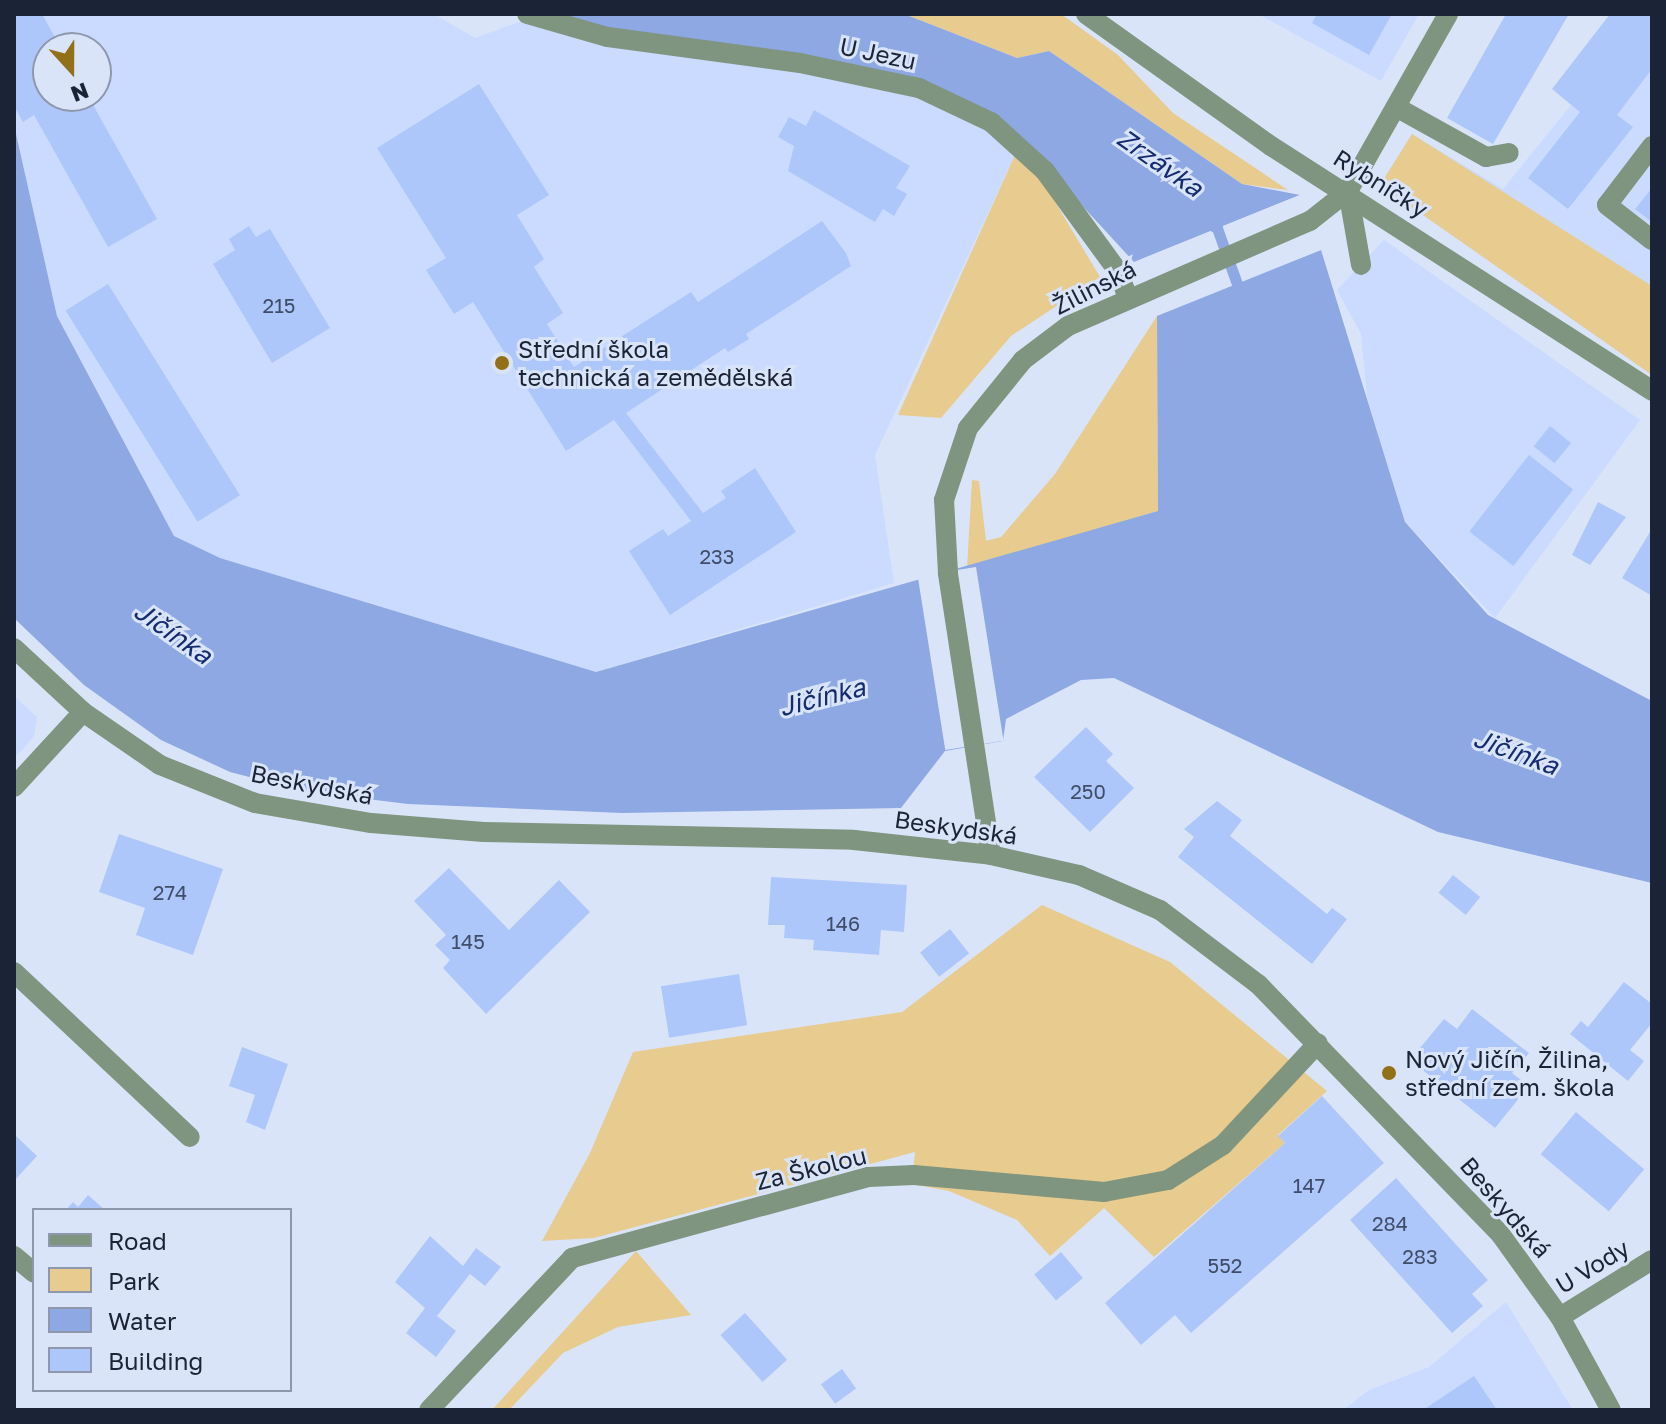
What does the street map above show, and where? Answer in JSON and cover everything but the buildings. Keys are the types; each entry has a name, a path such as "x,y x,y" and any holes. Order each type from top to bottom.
{"street":[{"name":"U Jezu","path":"527,14 608,37 800,63 919,88 991,122 1045,171 1137,293"},
{"name":"Rybníčky","path":"1086,14 1271,146 1348,191 1652,391"},
{"name":"Žilinská","path":"991,855 948,573 944,500 968,428 1023,360 1068,326 1137,293 1310,221 1348,191 1448,14"},
{"path":"1396,107 1486,157 1509,153"},
{"path":"1652,146 1607,205 1652,240"},
{"path":"1348,191 1361,265"},
{"name":"Beskydská","path":"14,648 83,712 160,765 205,786 255,803 371,823 484,832 854,840 991,855 1079,875 1160,910 1235,965 1318,1043 1501,1235 1560,1317 1611,1410"},
{"path":"14,787 83,712"},
{"path":"14,972 190,1137"},
{"name":"Za Školou","path":"429,1410 572,1258 868,1177 914,1175 1104,1192 1168,1180 1223,1145 1318,1043"},
{"path":"14,1256 32,1271"},
{"name":"U Vody","path":"1560,1317 1652,1260"}],"shaded area":[{"name":"Střední škola technická a zemědělská","path":"14,14 434,14 475,38 522,21 607,46 799,71 916,98 986,127 1015,155 875,455 894,583 596,672 220,558 174,536 57,316 14,125"},
{"path":"1258,14 1419,14 1381,81"},
{"path":"1652,14 1652,375 1380,185 1412,134 1503,189 1571,105 1552,89"},
{"path":"1384,240 1640,420 1495,618 1405,522 1367,397 1361,334 1337,290"},
{"path":"14,696 37,717 34,736 14,759"},
{"path":"1506,1302 1573,1410 1343,1410 1369,1390 1429,1367"}],"green space":[{"path":"904,14 1061,14 1118,55 1173,113 1288,190 1242,184 1049,51 1017,58"},
{"path":"1412,134 1652,286 1652,375 1380,185"},
{"path":"1015,155 1039,175 1100,277 1011,336 941,418 898,415"},
{"path":"1157,316 1158,511 967,569 972,480 979,481 986,541 1001,537 1055,474"},
{"path":"1042,905 1170,962 1327,1091 1278,1135 1285,1143 1154,1257 1104,1208 1050,1256 1017,1220 949,1191 912,1184 915,1152 594,1238 542,1241 590,1153 633,1052 902,1012"},
{"path":"636,1251 691,1315 618,1327 563,1353 509,1410 492,1410"}],"water":[{"path":"555,14 904,14 1017,58 1049,51 1242,184 1300,195 1134,262 1008,125 824,59 593,26"},
{"name":"Jičínka","path":"14,125 57,316 174,536 220,558 596,672 1158,511 1157,316 1321,250 1405,522 1488,615 1652,701 1652,883 1438,832 1114,678 1081,680 1006,719 1003,741 945,751 901,808 622,813 408,804 302,791 230,772 161,740 84,685 14,618"}],"pier":[{"path":"1300,195 1301,199 1134,262"},
{"path":"1320,246 1321,250 1155,313 1156,312"},
{"path":"976,567 1004,741 945,750 918,576"}],"waterway":[{"name":"Zrzávka","path":"1207,222 1217,228 1241,295"}],"place":[{"name":"Střední škola technická a zemědělská","path":"502,363"},
{"name":"Nový Jičín, Žilina, střední zem. škola","path":"1389,1073"}]}
